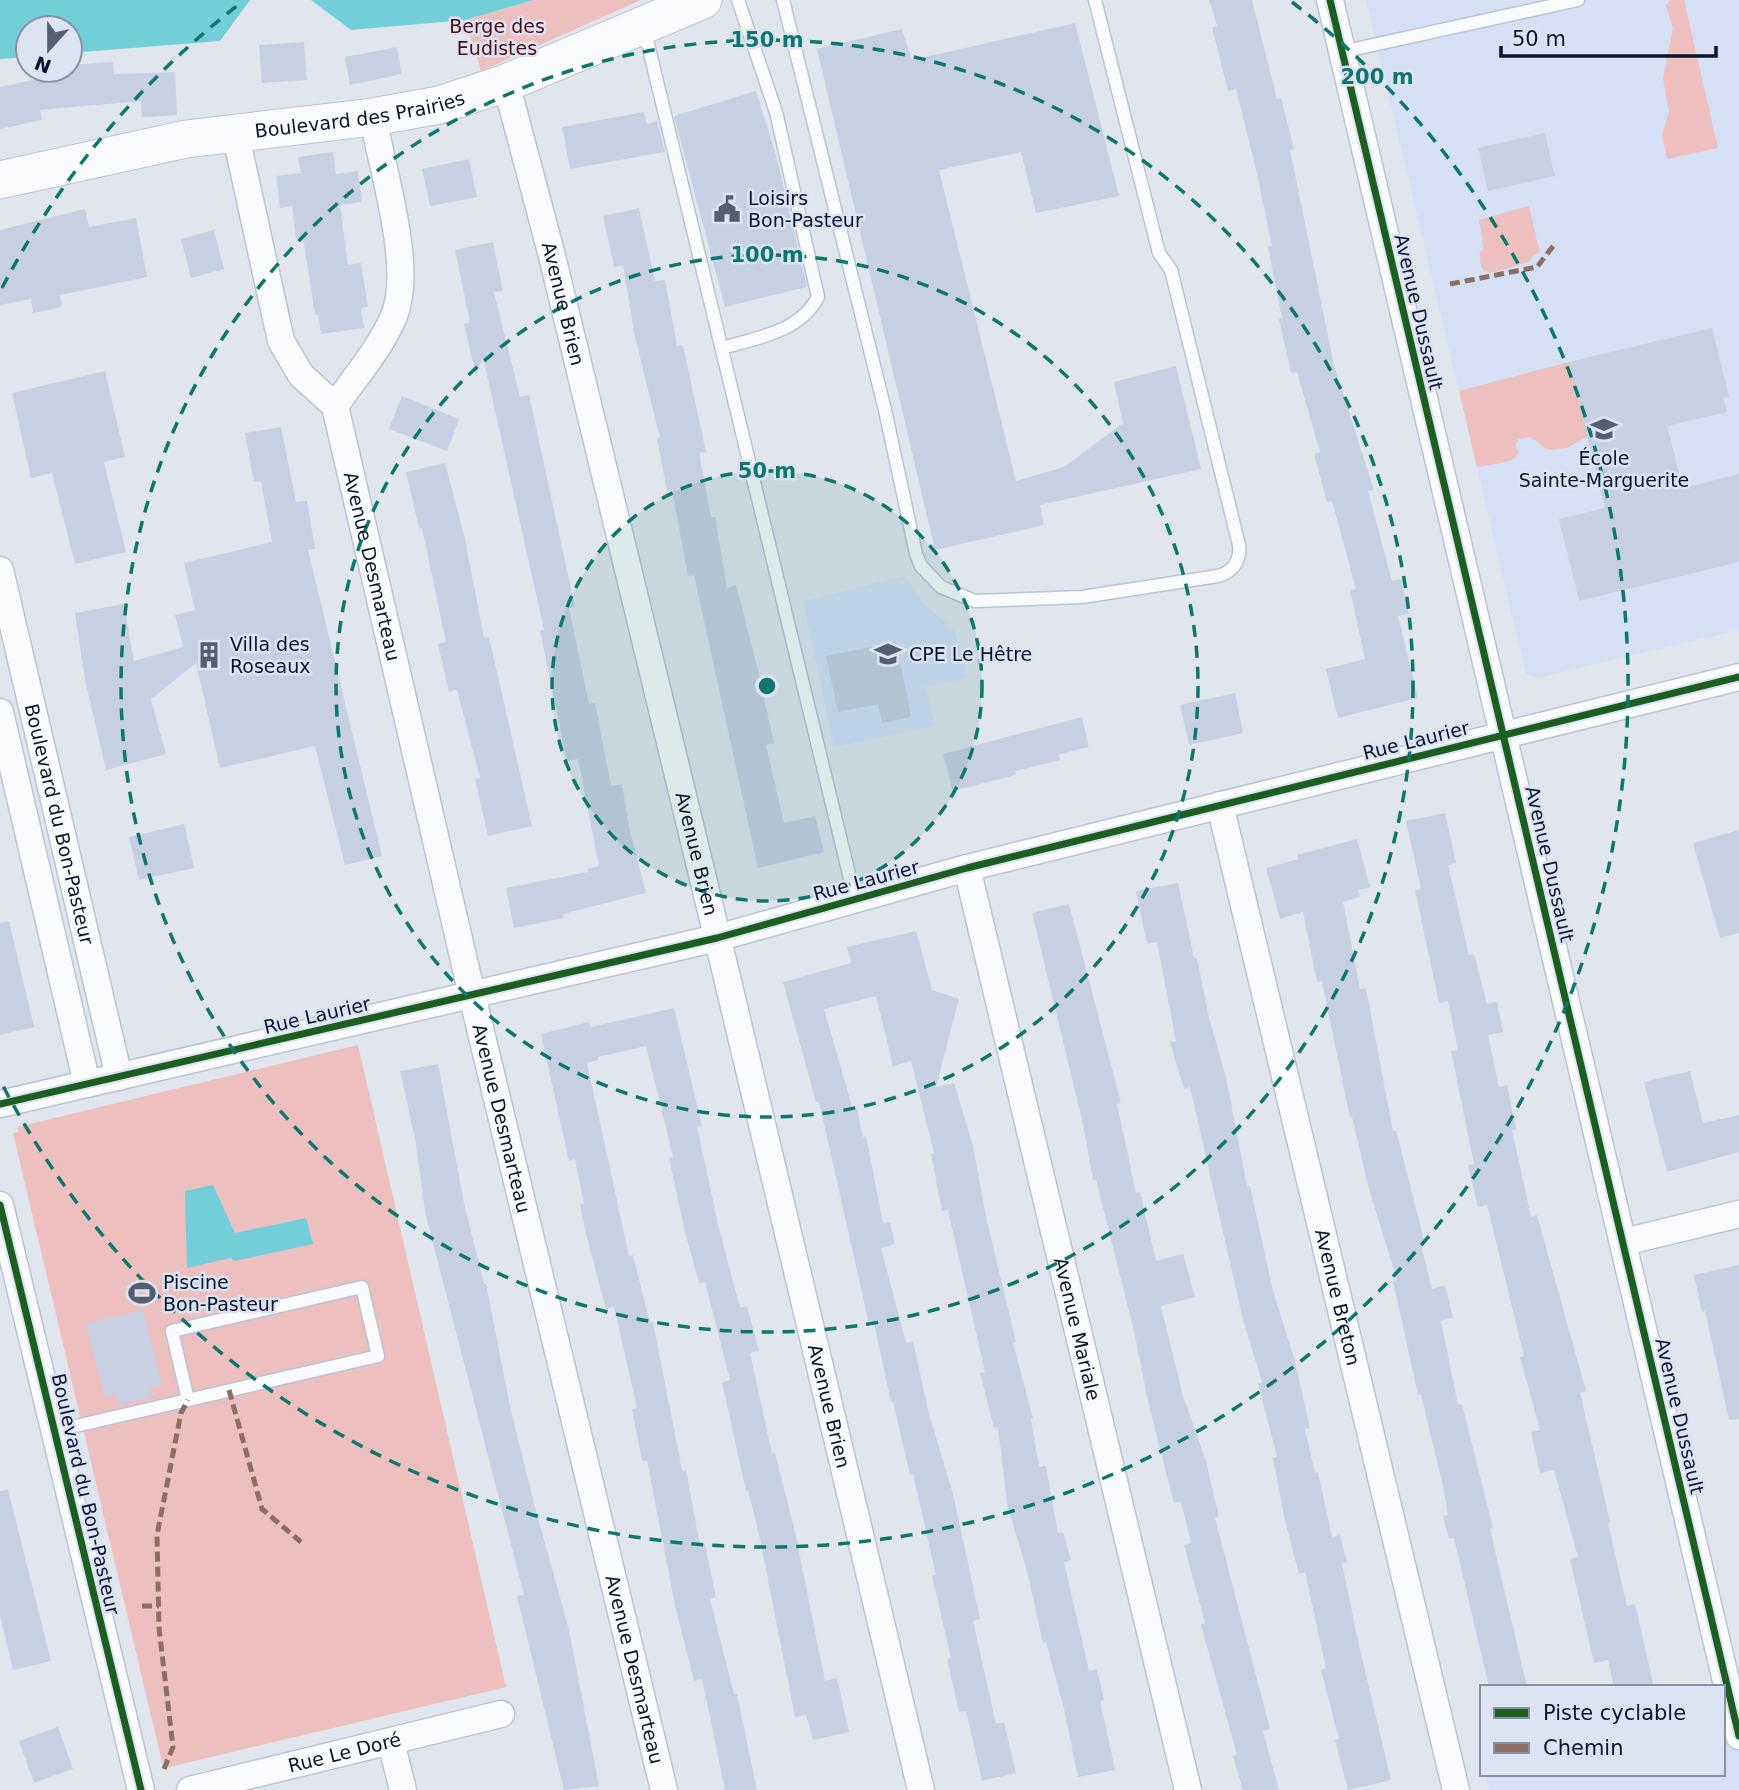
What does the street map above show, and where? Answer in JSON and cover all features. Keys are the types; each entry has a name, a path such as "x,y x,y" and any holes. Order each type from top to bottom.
{"street":[{"name":"Boulevard des Prairies","path":"0,180 128,151 235,132 373,117 445,103 506,83 703,0"},
{"name":"Avenue Dussault","path":"1329,0 1739,1736"},
{"name":"Avenue Brien","path":"506,83 552,256 921,1790"},
{"path":"235,132 281,341 301,375 335,406 386,333 402,285 398,246 373,117"},
{"name":"Avenue Desmarteau","path":"335,406 472,995 664,1790"},
{"name":"Boulevard du Bon-Pasteur","path":"0,570 7,632 87,1084"},
{"name":"Rue Laurier","path":"0,1104 717,938 967,869 1739,677"},
{"name":"Boulevard du Bon-Pasteur","path":"0,712 39,806 119,1077"},
{"name":"Avenue Breton","path":"1220,805 1456,1790"},
{"name":"Avenue Mariale","path":"967,869 1188,1790"},
{"name":"Boulevard du Bon-Pasteur","path":"0,1205 141,1790"},
{"path":"1624,1241 1739,1214"},
{"name":"Rue Le Doré","path":"190,1790 501,1714"},
{"path":"391,1742 402,1790"}],"lane":[{"path":"722,348 785,329 800,320 818,297 776,112 738,0"},
{"path":"783,0 885,410 916,554 921,566 941,587 962,598 986,601 1013,597 1082,597 1219,576 1234,567 1239,557 1239,545 1186,326 1171,270 1159,253 1095,0"},
{"path":"1341,52 1578,0"},
{"path":"644,26 855,899"},
{"path":"54,1431 378,1356 362,1287 172,1331 188,1399"}],"shaded area":[{"name":"École Sainte-Marguerite","path":"1366,0 1739,0 1739,630 1537,678 1526,674"},
{"name":"CPE Le Hêtre","path":"905,576 923,603 955,631 967,678 925,687 935,726 834,747 803,601"},
{"path":"1739,1724 1739,1790 1489,1790 1485,1776 1725,1776 1725,1726"}],"green space":[{"name":"Berge des Eudistes","path":"534,0 641,0 481,71 465,20"},
{"path":"1670,0 1684,0 1718,148 1667,159 1662,135 1669,112 1663,78 1673,28 1666,5"},
{"path":"1529,206 1540,253 1533,255 1529,262 1490,273 1482,269 1479,254 1484,248 1479,220"},
{"path":"1569,362 1588,436 1567,448 1548,450 1531,437 1519,439 1515,446 1519,452 1514,459 1477,467 1459,391"},
{"path":"358,1045 506,1687 169,1767 162,1762 13,1133 18,1132 17,1127"}],"water":[{"path":"0,0 250,0 220,41 84,52 84,14 14,14 14,58 0,59"},
{"path":"311,0 534,0 465,20 351,30"},
{"name":"Piscine Bon-Pasteur","path":"213,1185 235,1233 306,1218 313,1244 235,1261 230,1258 187,1268 185,1191"}],"building":[{"path":"1209,0 1252,0 1277,99 1281,98 1294,149 1290,150 1334,365 1374,490 1368,491 1392,581 1401,579 1409,614 1398,616 1418,698 1338,718 1326,669 1365,659 1350,590 1356,589 1332,501 1327,502 1314,454 1320,452 1297,372 1291,373 1279,319 1282,318 1268,247 1272,246 1257,174 1236,89 1228,91 1212,27 1217,26"},
{"path":"1075,23 1119,196 1036,213 1021,152 939,170 1016,481 1064,467 1123,423 1114,382 1176,366 1201,469 1040,505 1044,525 935,550 817,49 902,29 912,60"},
{"path":"304,42 307,80 262,83 259,45"},
{"path":"397,47 402,74 350,85 345,57"},
{"path":"113,62 114,74 175,72 177,115 142,117 141,101 40,110 42,120 0,129 0,87 14,84 84,84 84,64"},
{"path":"756,91 778,162 807,287 725,307 674,116"},
{"path":"644,112 647,124 657,121 665,152 570,169 562,127"},
{"path":"1545,133 1555,176 1488,191 1478,148"},
{"path":"333,152 336,174 358,171 362,202 340,205 348,265 361,263 368,307 361,308 364,328 321,334 318,315 315,315 303,238 296,239 292,206 280,208 276,176 301,173 298,157"},
{"path":"469,159 477,197 430,206 422,169"},
{"path":"639,208 655,281 665,280 677,346 683,345 706,452 699,453 711,517 715,517 727,588 736,585 757,666 774,743 766,745 784,823 815,816 824,852 758,868 694,575 688,576 672,490 667,491 657,438 660,438 635,337 623,265 614,267 603,216"},
{"path":"85,209 89,227 136,218 147,277 60,295 62,307 33,313 31,299 0,305 0,230"},
{"path":"214,230 224,269 191,278 181,239"},
{"path":"493,242 503,291 494,292 520,397 529,395 575,607 569,608 589,704 595,703 611,786 622,784 629,827 646,893 563,914 564,918 514,928 506,888 588,872 587,869 599,866 578,759 567,761 540,631 544,630 483,357 476,375 464,324 470,322 455,250"},
{"path":"1712,328 1729,397 1723,398 1727,412 1667,426 1683,488 1739,474 1739,562 1579,601 1559,519 1605,508 1569,362"},
{"path":"105,371 125,457 104,462 126,552 75,564 52,473 31,478 12,393"},
{"path":"402,396 459,419 447,451 389,429"},
{"path":"281,427 296,502 307,501 315,549 308,550 382,856 345,865 315,746 220,768 196,663 151,699 166,754 106,770 85,680 75,613 124,604 134,661 183,647 175,615 195,610 184,563 272,542 261,481 254,482 245,433"},
{"path":"445,463 465,539 484,638 489,637 532,826 488,836 475,779 480,778 457,690 449,692 438,644 446,642 422,528 419,528 406,472"},
{"path":"896,642 911,717 882,723 878,704 838,712 826,656"},
{"path":"1235,693 1243,733 1189,745 1180,705"},
{"path":"1082,717 1089,747 1059,754 1060,760 1015,771 1016,775 953,791 943,754"},
{"path":"1445,813 1456,863 1448,865 1469,955 1474,954 1487,1004 1497,1002 1503,1032 1488,1035 1499,1087 1507,1085 1516,1129 1512,1130 1531,1217 1537,1215 1586,1391 1580,1393 1627,1606 1635,1604 1654,1685 1614,1685 1608,1660 1594,1663 1570,1559 1578,1557 1554,1470 1540,1473 1531,1432 1540,1430 1520,1357 1524,1356 1487,1205 1478,1207 1468,1165 1474,1164 1451,1051 1458,1050 1448,1001 1439,1003 1415,890 1421,889 1406,821"},
{"path":"184,824 194,868 139,880 129,837"},
{"path":"1739,830 1739,933 1720,938 1693,843"},
{"path":"1357,839 1370,887 1358,890 1360,897 1343,902 1360,989 1366,988 1393,1131 1396,1130 1425,1244 1421,1245 1432,1289 1445,1285 1453,1318 1441,1321 1458,1405 1462,1404 1493,1528 1490,1529 1527,1685 1489,1685 1454,1538 1449,1539 1443,1516 1448,1515 1444,1491 1421,1394 1418,1395 1393,1281 1397,1280 1369,1189 1352,1117 1350,1118 1322,981 1317,982 1303,912 1280,919 1266,868 1298,859 1297,855"},
{"path":"1178,883 1194,958 1197,958 1209,1018 1226,1077 1247,1186 1250,1186 1273,1291 1294,1358 1310,1428 1305,1429 1315,1473 1318,1472 1332,1537 1340,1535 1347,1562 1342,1563 1391,1780 1348,1790 1335,1740 1339,1739 1321,1670 1326,1668 1305,1572 1299,1574 1285,1521 1273,1458 1277,1457 1258,1383 1262,1382 1243,1320 1190,1087 1184,1089 1170,1042 1176,1041 1157,942 1147,944 1136,891"},
{"path":"1069,904 1121,1103 1117,1104 1136,1193 1140,1192 1156,1261 1183,1254 1195,1297 1161,1306 1183,1396 1206,1461 1219,1517 1215,1518 1270,1729 1263,1731 1279,1790 1243,1790 1233,1756 1237,1755 1201,1625 1205,1623 1184,1545 1191,1543 1181,1502 1174,1503 1149,1406 1134,1331 1096,1180 1093,1180 1083,1124 1032,913"},
{"path":"9,921 34,1027 0,1035 0,923"},
{"path":"916,931 932,990 959,999 936,1087 954,1083 973,1146 986,1217 1016,1342 1013,1343 1033,1418 1031,1419 1039,1467 1046,1466 1058,1533 1063,1532 1071,1560 1064,1562 1089,1671 1097,1669 1104,1700 1100,1701 1115,1770 1078,1777 1064,1709 1046,1642 1043,1643 1027,1571 1007,1504 998,1427 994,1428 980,1373 985,1372 948,1210 942,1211 931,1154 934,1153 911,1061 893,1066 876,996 824,1009 853,1110 857,1109 863,1137 866,1136 883,1223 890,1222 895,1244 881,1248 906,1343 913,1341 929,1414 953,1494 980,1619 973,1621 996,1724 1004,1722 1016,1773 982,1781 966,1711 959,1712 947,1659 951,1658 932,1576 936,1575 913,1474 910,1475 893,1401 891,1402 874,1323 869,1324 819,1102 816,1102 783,982 851,963 847,947"},
{"path":"674,1008 702,1126 697,1127 718,1224 740,1308 747,1306 759,1351 750,1353 772,1454 775,1453 795,1532 825,1681 837,1678 849,1732 813,1740 806,1715 795,1717 760,1539 748,1490 746,1491 722,1382 730,1380 705,1282 699,1283 685,1232 669,1158 673,1157 646,1046 598,1057 598,1060 587,1063 629,1256 633,1255 650,1323 653,1322 682,1470 686,1470 700,1545 705,1544 716,1597 710,1599 734,1694 737,1694 757,1790 725,1790 702,1679 694,1681 675,1606 647,1460 642,1461 632,1409 637,1408 614,1306 606,1309 586,1234 580,1204 584,1204 575,1159 569,1161 541,1034 589,1022 591,1027"},
{"path":"438,1064 464,1203 486,1284 511,1411 569,1630 599,1786 564,1790 517,1596 524,1595 425,1212 416,1144 400,1071"},
{"path":"1690,1071 1703,1123 1739,1115 1739,1152 1667,1172 1644,1082"},
{"path":"1739,1265 1739,1419 1729,1420 1705,1311 1702,1312 1694,1275"},
{"path":"143,1310 162,1384 149,1387 151,1397 119,1405 116,1394 105,1397 86,1324"},
{"path":"8,1490 51,1661 13,1670 0,1616 0,1491"},
{"path":"58,1727 73,1769 34,1783 19,1741"}],"marked path":[{"path":"1450,284 1537,267 1554,245"},
{"path":"229,1390 262,1509 301,1542"},
{"path":"164,1769 173,1747 159,1628 157,1535 181,1413 188,1400"},
{"path":"142,1606 159,1606"}],"cycle path":[{"path":"1330,0 1739,1736"},
{"path":"0,1104 717,938 967,868 1739,677"},
{"path":"0,1205 141,1790"}],"place":[{"name":"Loisirs Bon-Pasteur","path":"727,209"},
{"name":"École Sainte-Marguerite","path":"1604,429"},
{"name":"CPE Le Hêtre","path":"888,654"},
{"name":"Villa des Roseaux","path":"209,655"},
{"name":"Piscine Bon-Pasteur","path":"142,1293"}]}
